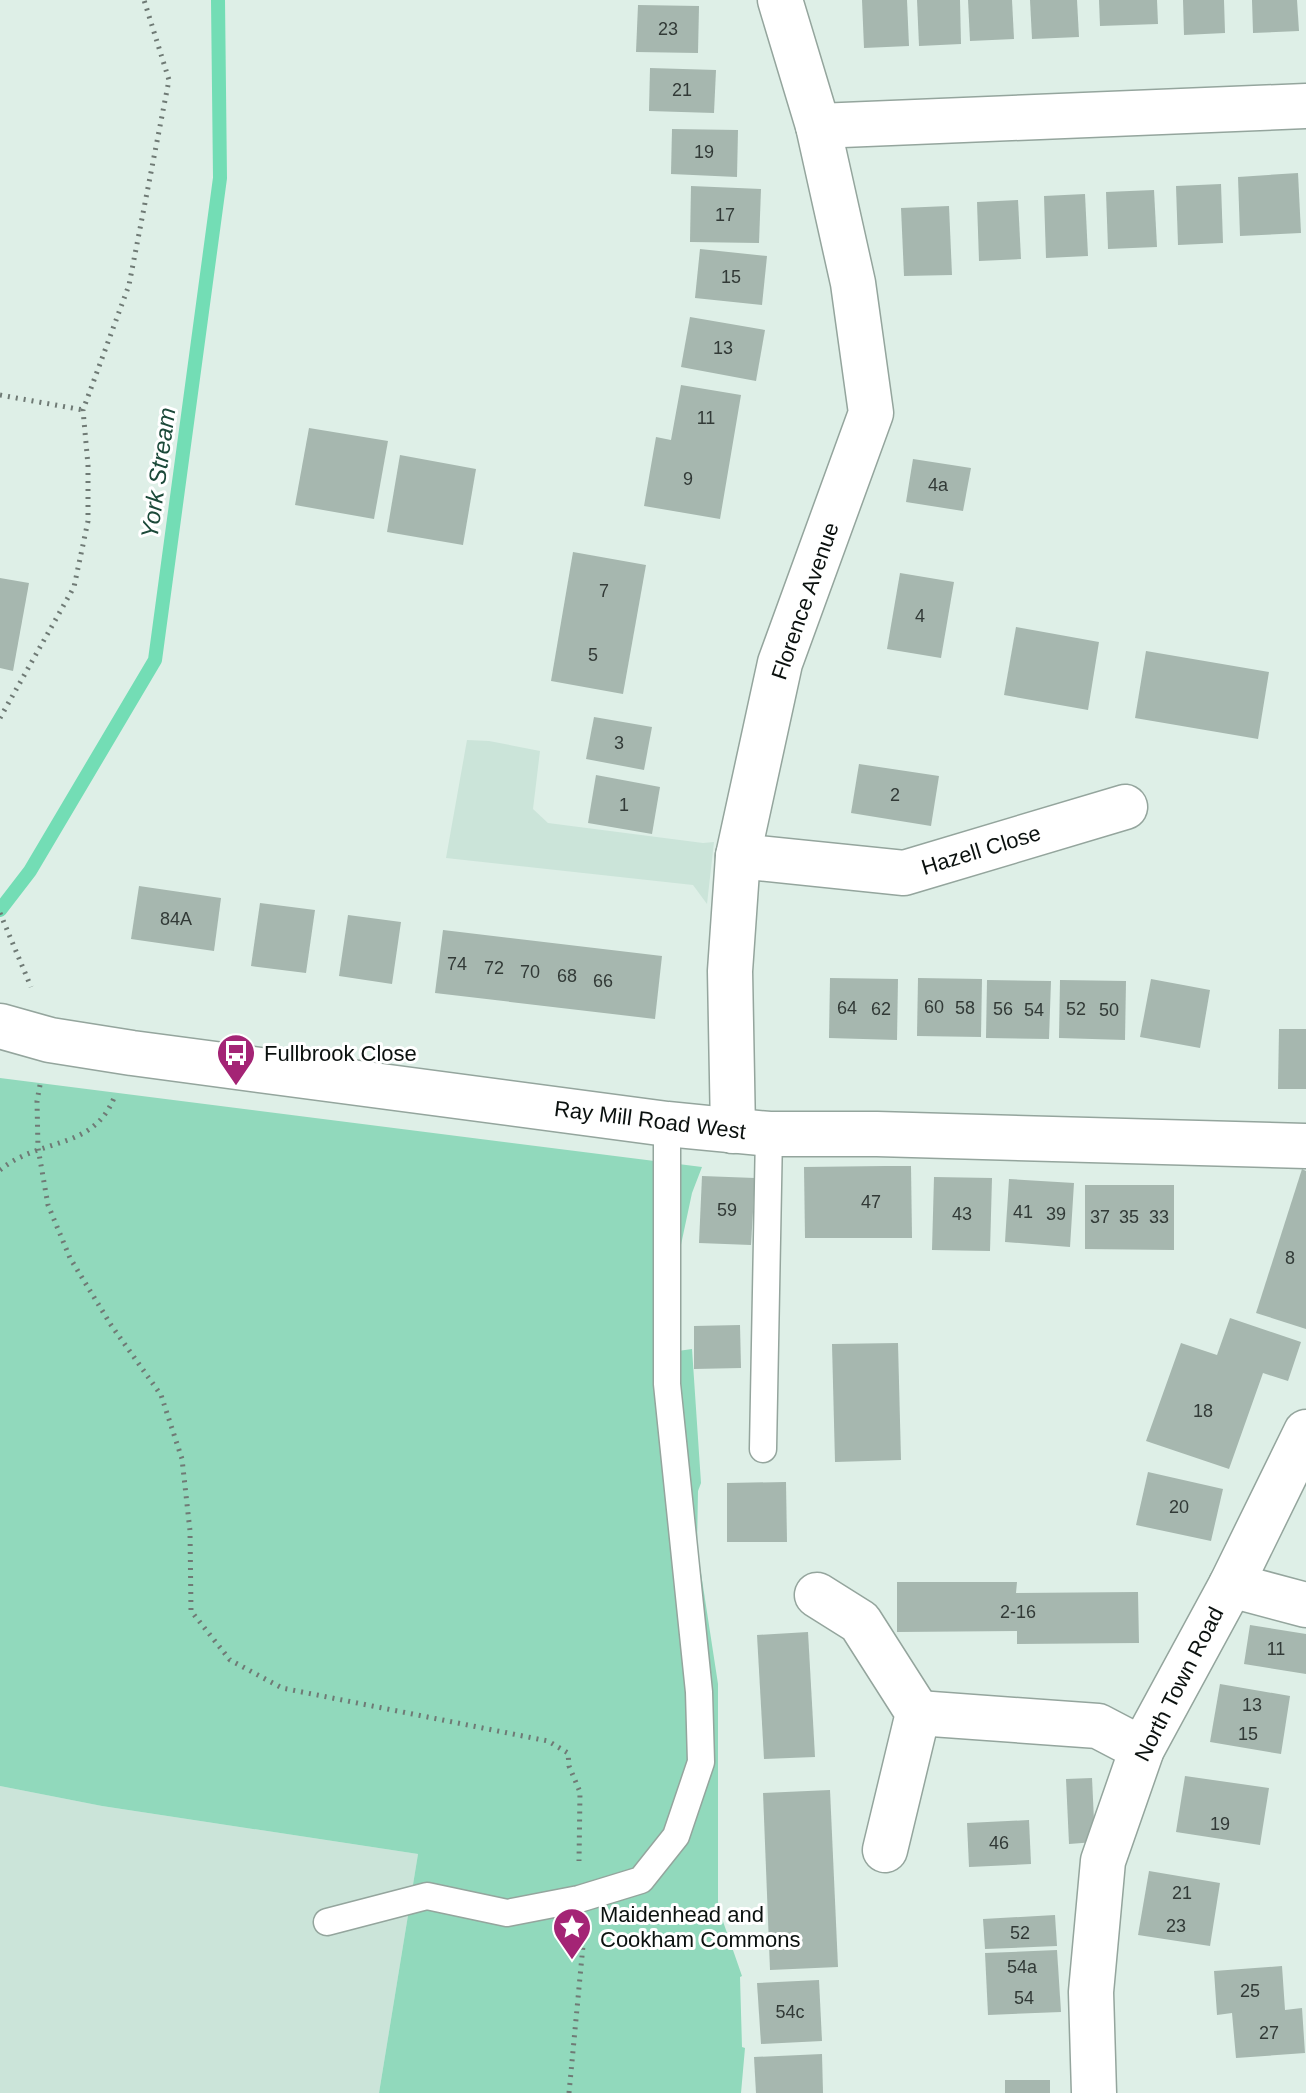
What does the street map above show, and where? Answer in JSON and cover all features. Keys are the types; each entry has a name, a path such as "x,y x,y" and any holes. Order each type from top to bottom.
{"street":[{"name":"Florence Avenue","path":"751,1132 730,971 738,856 780,663 871,413 853,283 818,126 780,0"},
{"path":"818,126 1306,106"},
{"name":"Hazell Close","path":"738,856 904,873 1125,807"},
{"name":"Ray Mill Road West","path":"0,1026 50,1040 132,1053 667,1124 751,1132 1306,1146"},
{"name":"North Town Road","path":"1094,2093 1091,1992 1103,1861 1142,1749 1231,1585 1306,1432"},
{"path":"1231,1585 1306,1605"},
{"path":"817,1595 860,1622 918,1713 885,1850"},
{"path":"918,1713 1098,1726 1142,1749"}],"lane":[{"path":"327,1922 427,1896 507,1913 579,1899 641,1880 676,1836 701,1762 699,1692 667,1384 667,1124"},
{"path":"751,1132 763,1449"}],"path":[{"path":"0,718 74,587 88,521 88,465 83,410 129,285 169,80 144,0"},
{"path":"0,395 83,410"},
{"path":"0,913 15,946"},
{"path":"50,1040 37,1101 38,1148 48,1205 70,1258 111,1325 161,1395 182,1459 190,1531 191,1611 230,1660 282,1688 548,1741 568,1753 569,1766 580,1792 579,1899 585,1943 569,2093"},
{"path":"0,1170 38,1148 83,1135 107,1114 132,1053"}],"shaded area":[{"path":"467,740 540,751 533,809 548,823 714,842 707,904 693,885 446,858"},
{"path":"0,1786 102,1806 418,1854 379,2093 0,2093"}],"green space":[{"path":"0,1078 702,1167 692,1193 675,1273 678,1351 692,1349 701,1483 698,1491 697,1547 718,1684 718,1907 742,1976 742,2047 745,2048 741,2093 379,2093 418,1854 102,1806 0,1786"}],"building":[{"path":"862,0 907,0 909,46 864,48"},
{"path":"917,0 960,0 961,44 919,46"},
{"path":"968,0 1012,0 1014,39 970,41"},
{"path":"1030,0 1077,0 1079,37 1032,39"},
{"path":"1099,0 1157,0 1158,24 1100,26"},
{"path":"1183,0 1224,0 1225,33 1184,35"},
{"path":"1252,0 1297,0 1299,31 1253,33"},
{"path":"638,5 699,6 698,53 636,52"},
{"path":"650,68 716,70 714,113 649,111"},
{"path":"672,129 738,130 737,177 671,174"},
{"path":"1298,173 1301,233 1240,236 1238,177"},
{"path":"1221,184 1223,243 1178,245 1176,186"},
{"path":"691,186 761,189 759,243 690,242"},
{"path":"1154,190 1157,247 1108,249 1106,192"},
{"path":"1085,194 1088,256 1046,258 1044,196"},
{"path":"1018,200 1021,259 979,261 977,202"},
{"path":"949,206 952,275 904,276 901,208"},
{"path":"700,249 767,256 762,305 695,298"},
{"path":"690,317 765,330 756,381 681,367"},
{"path":"681,385 741,395 720,519 644,506 656,437 671,440"},
{"path":"309,428 388,441 374,519 295,505"},
{"path":"400,455 476,469 463,545 387,532"},
{"path":"913,459 971,468 963,511 906,502"},
{"path":"573,552 646,565 623,694 551,681"},
{"path":"900,573 954,582 941,658 887,649"},
{"path":"0,578 29,583 13,671 0,668"},
{"path":"1016,627 1099,642 1088,710 1004,695"},
{"path":"1146,651 1269,672 1258,739 1135,718"},
{"path":"594,717 652,727 644,770 586,759"},
{"path":"859,764 939,776 931,826 851,813"},
{"path":"596,775 660,787 652,834 588,823"},
{"path":"139,886 221,898 214,951 131,939"},
{"path":"260,903 315,910 306,973 251,966"},
{"path":"348,915 401,922 392,984 339,976"},
{"path":"443,930 662,956 655,1019 435,993"},
{"path":"830,978 898,979 897,1040 829,1038"},
{"path":"918,978 982,979 981,1037 917,1036"},
{"path":"1151,979 1210,990 1200,1048 1140,1037"},
{"path":"987,980 1051,981 1049,1039 986,1038"},
{"path":"1060,980 1126,981 1125,1040 1059,1038"},
{"path":"1279,1029 1306,1029 1306,1089 1278,1089"},
{"path":"911,1166 912,1238 805,1238 804,1167"},
{"path":"1302,1169 1306,1171 1306,1329 1256,1313"},
{"path":"702,1176 755,1178 751,1245 699,1243"},
{"path":"934,1177 992,1178 990,1251 932,1250"},
{"path":"1009,1179 1074,1183 1070,1247 1005,1242"},
{"path":"1085,1185 1174,1185 1174,1250 1085,1249"},
{"path":"1230,1318 1301,1342 1288,1381 1263,1373 1229,1469 1146,1441 1181,1343 1217,1355"},
{"path":"740,1325 741,1368 694,1369 694,1326"},
{"path":"898,1343 901,1460 835,1462 832,1344"},
{"path":"1148,1472 1223,1489 1211,1541 1136,1525"},
{"path":"786,1482 787,1542 727,1542 727,1483"},
{"path":"897,1582 1017,1582 1016,1593 1138,1592 1139,1643 1017,1644 1017,1631 897,1632"},
{"path":"1250,1625 1306,1634 1306,1674 1244,1664"},
{"path":"808,1632 815,1757 764,1759 757,1635"},
{"path":"1220,1684 1290,1696 1281,1754 1210,1742"},
{"path":"1185,1776 1269,1788 1260,1845 1176,1832"},
{"path":"1092,1778 1095,1842 1069,1844 1066,1779"},
{"path":"830,1790 838,1967 770,1970 763,1793"},
{"path":"1029,1820 1031,1864 969,1867 967,1823"},
{"path":"1149,1871 1220,1883 1210,1946 1138,1935"},
{"path":"1055,1915 1057,1946 985,1949 983,1919"},
{"path":"1057,1950 1061,2012 988,2015 985,1953"},
{"path":"1282,1966 1285,2010 1302,2008 1305,2053 1236,2058 1232,2013 1217,2015 1214,1971"},
{"path":"819,1980 822,2041 761,2044 757,1983"},
{"path":"822,2054 823,2093 756,2093 754,2057"},
{"path":"1005,2080 1050,2080 1050,2093 1005,2093"}],"waterway":[{"name":"York Stream","path":"0,910 30,871 155,660 220,178 218,0"}],"place":[{"name":"Fullbrook Close","path":"236,1087"},
{"name":"Maidenhead and Cookham Commons","path":"572,1961"}]}
